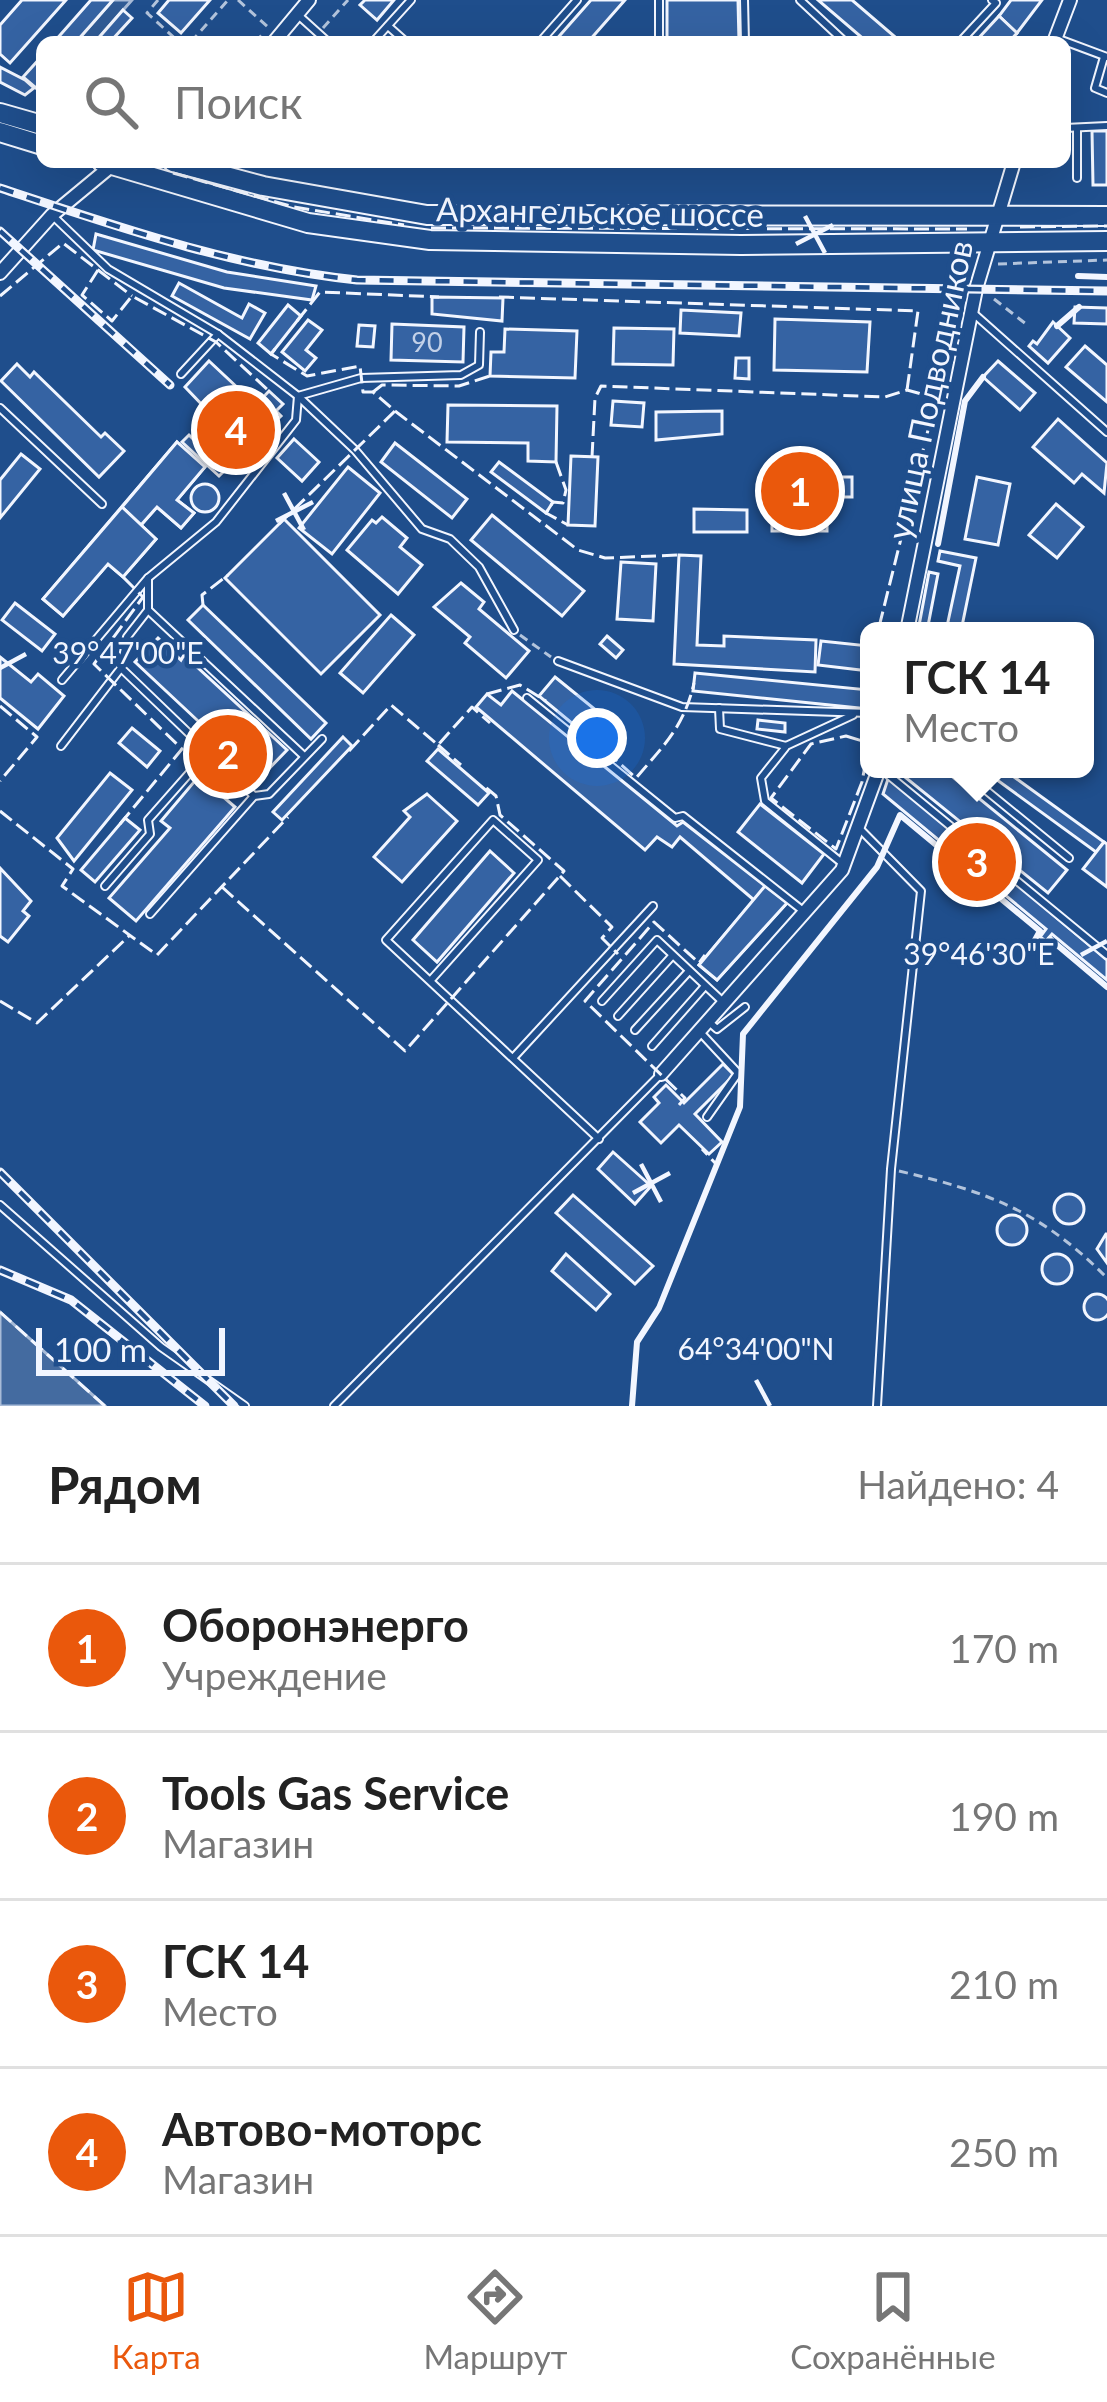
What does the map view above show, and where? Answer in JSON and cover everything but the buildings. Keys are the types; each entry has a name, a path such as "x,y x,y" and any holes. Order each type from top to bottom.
{"main road":[{"path":"0,113 36,123"},
{"path":"0,132 36,143"},
{"name":"Архангельское шоссе","path":"126,168 308,223 430,240 1107,241"},
{"name":"Архангельское шоссе","path":"195,168 263,186 428,214 1107,216"}],"street":[{"path":"1056,36 1070,0"},
{"path":"278,36 301,5"},
{"path":"0,273 52,215 104,168"},
{"name":"улица Подводников","path":"909,622 972,312 1012,168"},
{"path":"661,1074 845,866 877,778"}],"lane":[{"path":"379,36 411,0"},
{"path":"545,36 577,0"},
{"path":"658,36 659,0"},
{"path":"745,0 745,36"},
{"path":"800,0 839,36"},
{"path":"966,36 996,3 992,0"},
{"path":"301,5 321,36"},
{"path":"388,26 399,36"},
{"path":"1071,45 1105,57 1095,88 1107,93"},
{"path":"1071,128 1107,127"},
{"path":"1077,128 1077,178"},
{"path":"52,215 108,269 218,334 298,396 355,449 422,529 451,539 479,567 514,630"},
{"path":"972,312 1107,431"},
{"path":"298,396 362,379 461,375 479,365 480,332"},
{"path":"181,374 218,334"},
{"path":"62,680 148,578 215,522 296,420 298,396"},
{"path":"0,408 102,504"},
{"path":"62,746 121,668 128,638 148,610 148,578"},
{"path":"148,610 304,756"},
{"path":"557,662 682,707 860,712"},
{"path":"121,668 254,796"},
{"path":"527,698 675,818 683,816 806,913"},
{"path":"719,708 720,729 786,746"},
{"path":"845,866 765,801 761,778 786,746 839,725 856,712"},
{"path":"150,914 254,796 269,794 322,739"},
{"path":"106,886 150,833 148,820 208,752"},
{"path":"891,778 1107,955"},
{"path":"971,778 1069,858"},
{"path":"431,980 538,860 493,820 386,940 598,1138"},
{"path":"860,829 921,891 892,1169 877,1406"},
{"path":"513,1058 653,906"},
{"path":"602,1001 656,940 725,1004"},
{"path":"618,1016 673,955"},
{"path":"635,1030 689,971"},
{"path":"652,1046 706,986"},
{"path":"704,1027 725,1028 745,1007"},
{"path":"704,1027 738,1073 707,1117"},
{"path":"334,1406 661,1074"},
{"path":"0,1205 161,1347 245,1406"}],"path":[{"path":"158,0 147,13 172,36"},
{"path":"195,36 228,0"},
{"path":"238,0 269,28"},
{"path":"318,33 348,0"},
{"path":"998,264 1107,260"},
{"path":"994,298 1026,324"},
{"path":"514,630 557,662"},
{"path":"892,1169 982,1191 1067,1237 1107,1277"}],"shaded area":[{"path":"113,0 132,0 100,36 81,36"},
{"path":"0,1312 105,1406 0,1406"}],"railway":[{"path":"0,188 221,255 357,280 1107,291"},
{"path":"0,231 170,385"},
{"path":"0,1172 234,1406"},
{"path":"0,1270 71,1300 205,1406"}],"fence":[{"path":"173,173 294,207 404,225"},
{"path":"1020,227 1107,226"},
{"path":"431,228 967,229"},
{"path":"0,296 63,243 98,270 82,295 112,321 132,296 216,342 269,391"},
{"path":"98,270 132,296"},
{"path":"297,321 320,292 439,297"},
{"path":"499,297 918,311 907,390"},
{"path":"275,349 271,354 307,376 360,366 363,392 373,392 395,411 279,524"},
{"path":"373,392 382,385 459,386 490,376"},
{"path":"592,457 595,398 601,386 885,397 907,390 936,398 880,622"},
{"path":"395,411 578,550 605,558 679,555"},
{"path":"556,462 566,490 563,503 553,502 546,513 568,525"},
{"path":"203,605 202,595 228,575"},
{"path":"120,824 182,749 94,664 143,597 123,577"},
{"path":"606,751 636,778 679,724 694,683"},
{"path":"487,694 520,685 546,701"},
{"path":"349,751 391,705 438,745 472,707 490,723"},
{"path":"0,706 37,737 0,781"},
{"path":"846,736 860,740"},
{"path":"846,736 811,744 771,798 836,849 863,778"},
{"path":"438,745 461,765"},
{"path":"222,887 405,1051 564,871 500,815 496,796 483,785"},
{"path":"0,811 73,869 62,886 157,955 288,817"},
{"path":"560,876 612,927 602,938 618,954"},
{"path":"679,1105 685,1098 585,1001 654,922 699,963 705,955"},
{"path":"0,1001 37,1023 130,935"},
{"path":"717,1165 740,1107 743,1034"},
{"path":"632,1406 637,1342 659,1308 717,1165 702,1149"},
{"path":"0,1312 105,1406"}],"wall":[{"path":"1078,276 1107,277"},
{"path":"1057,326 1079,307"},
{"path":"938,544 965,401 983,377"},
{"path":"632,1406 637,1342 659,1308 740,1107 743,1034 877,867 900,815 1040,931 1035,940 1043,947 1050,939 1107,987"}],"place":[{"name":"Автово-моторс","path":"236,430"},
{"name":"Оборонэнерго","path":"800,491"},
{"name":"Tools Gas Service","path":"228,754"},
{"name":"ГСК 14","path":"977,862"}]}
